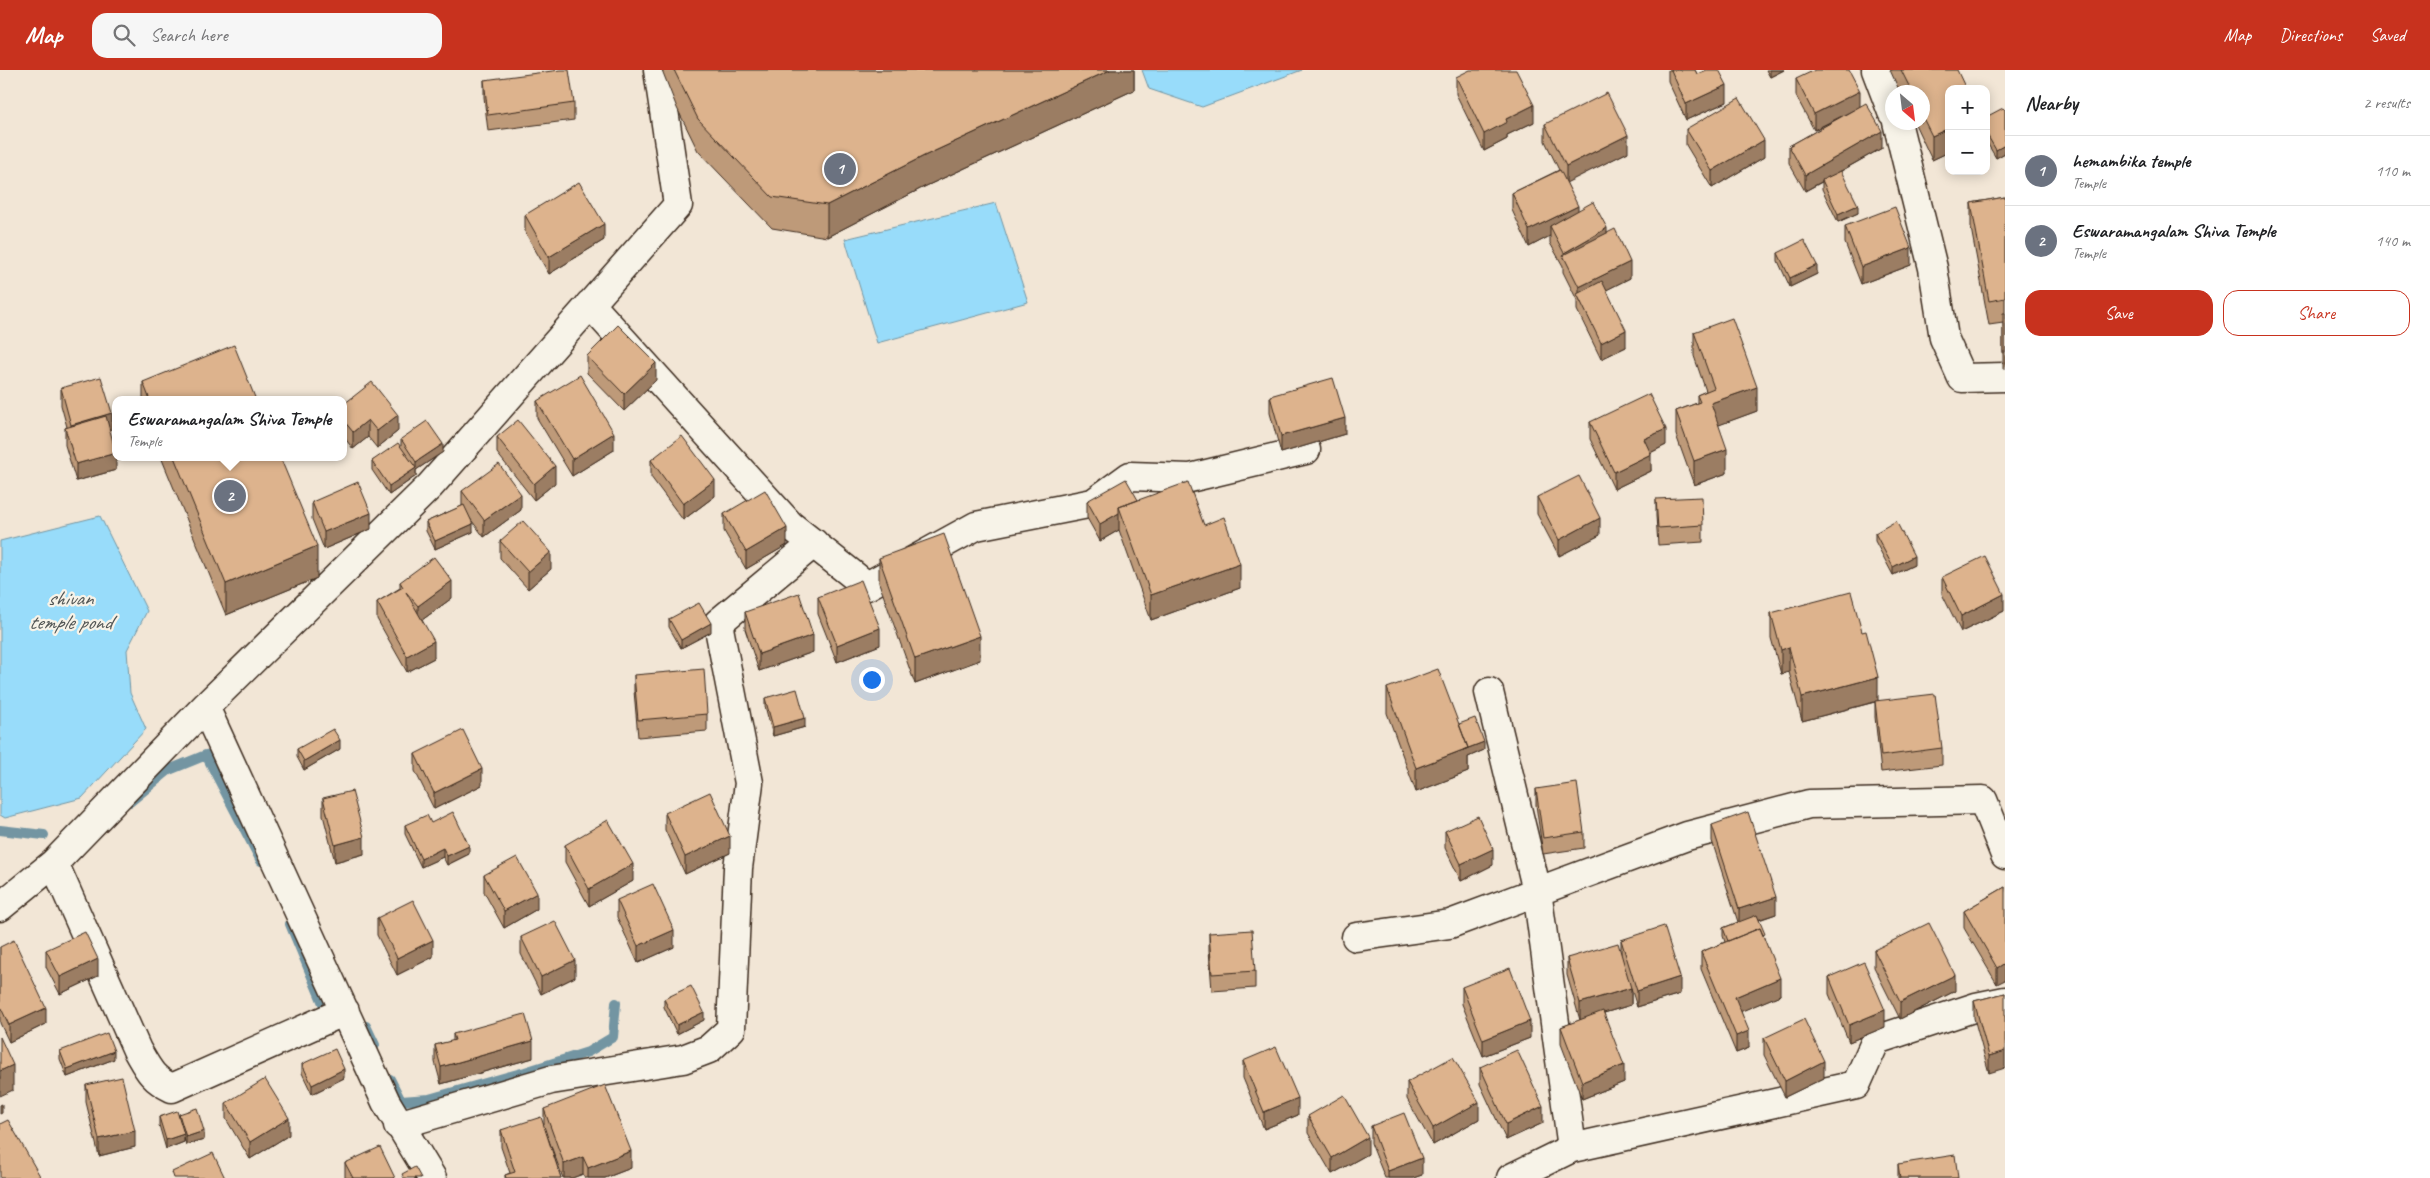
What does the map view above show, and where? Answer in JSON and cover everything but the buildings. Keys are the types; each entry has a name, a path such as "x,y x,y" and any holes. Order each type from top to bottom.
{"street":[{"path":"0,907 54,863 205,708 430,486 678,205 658,70"},
{"path":"1876,70 1885,94"},
{"path":"1899,130 1933,268 1944,338 1962,378 2005,377"},
{"path":"590,304 790,525 867,586 976,526 1093,503 1130,476 1190,478 1306,450"},
{"path":"398,1126 551,1080 683,1059 709,1049 731,1029 738,868 749,783 718,623 814,543"},
{"path":"1489,692 1537,891 1572,1148"},
{"path":"205,708 398,1126 432,1178"},
{"path":"1356,937 1450,924 1687,836 1809,804 1983,800 2005,855"},
{"path":"54,863 138,1050 148,1070 158,1082 172,1088 344,1011"},
{"path":"1511,1178 1572,1148 1856,1085 1876,1040 1976,1007 2005,1001"}],"water":[{"path":"1142,70 1302,70 1202,107 1149,89"},
{"path":"996,203 1028,302 877,343 845,239"},
{"name":"shivan temple pond","path":"100,516 147,611 127,650 130,693 146,729 82,798 5,818 0,815 0,541"}],"waterway":[{"path":"130,802 169,770 206,755 261,861"},
{"path":"0,830 44,835"},
{"path":"290,924 325,1008"},
{"path":"390,1079 401,1101 429,1099 588,1052 613,1037 616,1003"},
{"path":"366,1026 375,1045"}],"place":[{"name":"hemambika temple","path":"840,169"},
{"name":"Eswaramangalam Shiva Temple","path":"230,496"}]}
